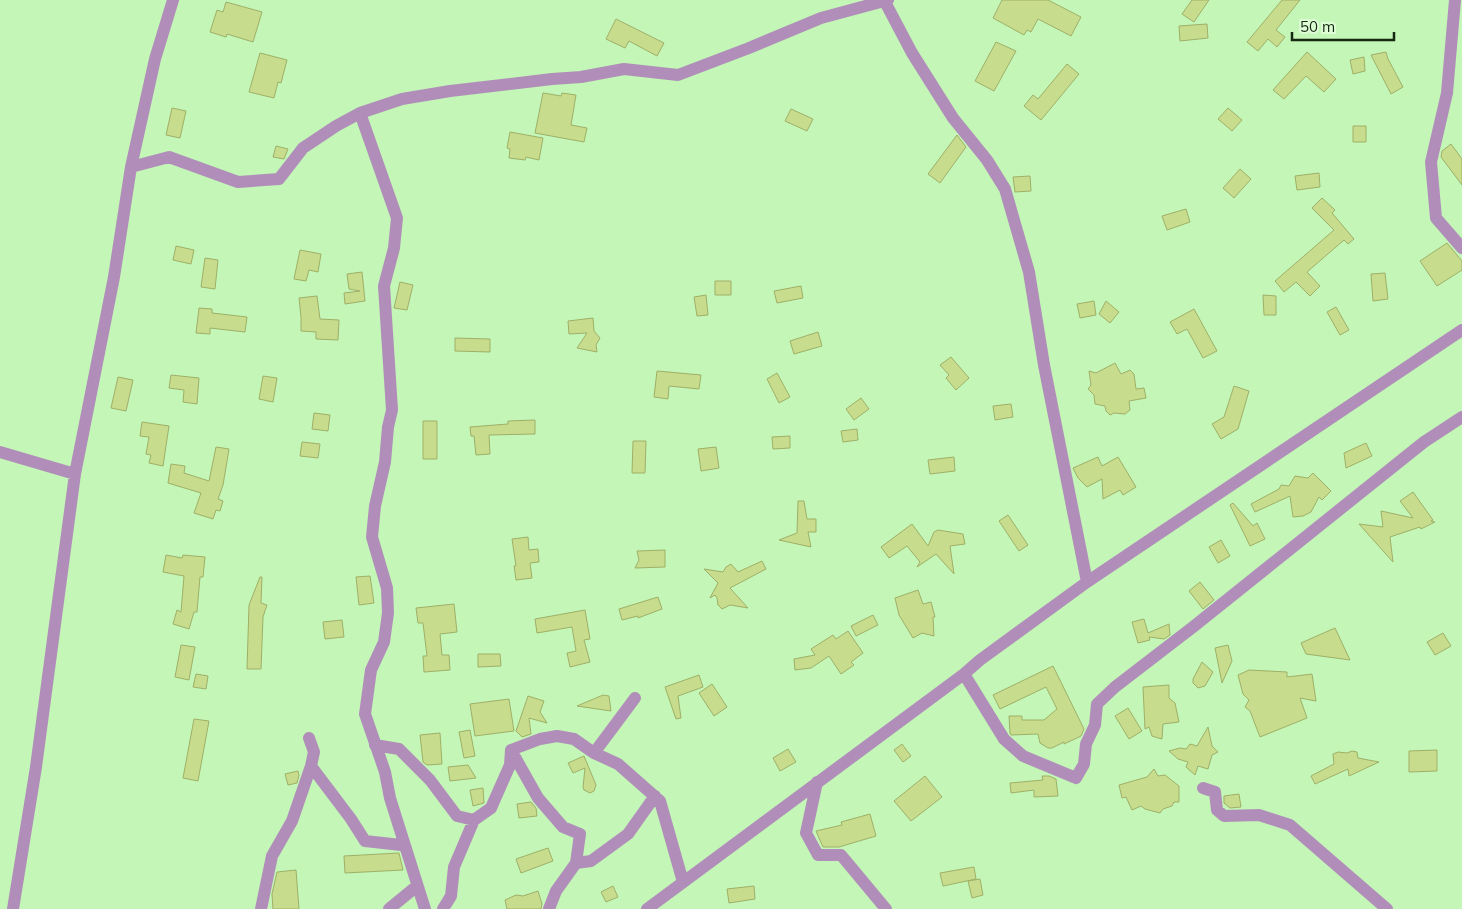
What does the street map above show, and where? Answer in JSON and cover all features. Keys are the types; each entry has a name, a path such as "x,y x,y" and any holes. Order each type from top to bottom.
{"street":[{"path":"13,909 36,767 75,474 114,277 131,166 155,59 173,0"},
{"path":"1455,0 1447,93 1431,162 1436,218 1462,248"},
{"path":"131,166 169,157 238,182 279,179 303,148 336,126 360,113 402,99 450,91 552,79 581,78 624,69 678,75 821,18 886,1 912,53 953,118 987,160 1005,189 1030,272 1044,365 1087,582"},
{"path":"360,113 397,218 394,248 384,286 392,410 388,427 386,462 375,506 372,537 387,588 388,613 384,642 371,670 366,714 385,772 390,798 424,909"},
{"path":"647,909 1087,582 1462,330"},
{"path":"964,674 1004,739 1024,756 1076,778 1084,764 1086,744 1095,725 1097,704 1115,687 1424,442 1462,417"},
{"path":"0,452 75,474"},
{"path":"594,754 635,698"},
{"path":"511,750 558,736 574,739 594,754 618,764 660,801 683,882"},
{"path":"261,909 272,856 292,821 314,752 309,738"},
{"path":"375,745 399,748 430,780 457,816 474,820"},
{"path":"443,909 451,896 454,867 474,820 492,808 510,765 511,750"},
{"path":"511,750 538,798 563,827 580,834 576,863 556,891 548,909"},
{"path":"310,766 352,820 365,841 405,847"},
{"path":"817,782 806,833 818,854 841,856 886,909"},
{"path":"1202,788 1215,792 1217,810 1224,816 1259,815 1290,826 1387,909"},
{"path":"576,863 591,861 628,834 655,796"},
{"path":"388,909 417,886"}],"building":[{"path":"1002,0 1048,0 1081,17 1071,36 1038,19 1031,32 1027,30 1024,35 993,18"},
{"path":"1192,0 1209,0 1194,22 1182,14"},
{"path":"1282,0 1300,0 1276,30 1285,37 1277,47 1268,39 1258,51 1247,42"},
{"path":"226,2 262,12 253,42 227,34 226,37 210,32 217,10 223,12"},
{"path":"616,19 664,43 657,56 629,41 625,48 606,39"},
{"path":"1207,24 1208,38 1180,41 1179,26"},
{"path":"996,42 1016,51 994,91 975,81"},
{"path":"1307,52 1336,79 1324,92 1306,76 1284,99 1273,90"},
{"path":"1386,52 1403,87 1391,94 1371,55"},
{"path":"260,53 287,60 281,83 278,82 274,98 249,92"},
{"path":"1364,57 1365,71 1353,74 1350,60"},
{"path":"1067,64 1079,74 1041,120 1024,106 1033,95 1038,99"},
{"path":"543,93 561,96 562,93 576,95 571,125 587,128 584,142 535,133"},
{"path":"172,108 186,111 180,138 166,135"},
{"path":"1228,108 1242,120 1232,131 1218,119"},
{"path":"791,109 813,119 807,131 785,121"},
{"path":"1353,126 1366,126 1366,142 1353,142"},
{"path":"510,132 543,138 539,160 526,157 525,160 509,158 510,149 507,148"},
{"path":"957,135 966,147 940,183 928,174"},
{"path":"1451,144 1462,159 1462,185 1441,157 1442,151"},
{"path":"276,146 288,149 284,159 273,157"},
{"path":"1240,169 1251,179 1234,198 1223,188"},
{"path":"1319,173 1320,187 1297,190 1295,176"},
{"path":"1030,176 1031,191 1015,192 1013,177"},
{"path":"1322,198 1335,210 1332,213 1354,239 1348,244 1344,240 1307,272 1320,286 1310,296 1296,282 1284,292 1275,281 1334,230 1312,208"},
{"path":"1186,209 1190,222 1167,230 1162,216"},
{"path":"1447,243 1462,261 1462,270 1437,286 1420,261"},
{"path":"176,246 194,250 191,264 173,260"},
{"path":"300,250 321,254 318,272 309,270 306,281 294,279"},
{"path":"205,258 218,260 215,289 201,287"},
{"path":"362,272 365,301 345,304 344,293 360,291 349,289 347,274"},
{"path":"1385,273 1388,299 1373,301 1371,274"},
{"path":"715,281 731,281 731,295 715,295"},
{"path":"400,282 413,285 407,310 394,308"},
{"path":"801,286 803,298 777,303 774,291"},
{"path":"706,295 708,315 697,316 694,297"},
{"path":"1263,295 1276,296 1276,315 1264,315"},
{"path":"317,296 320,319 339,320 338,340 316,339 316,332 301,331 299,298"},
{"path":"1094,301 1096,315 1080,318 1077,304"},
{"path":"1106,301 1119,312 1110,323 1099,314"},
{"path":"1336,307 1349,330 1340,335 1327,312"},
{"path":"199,308 212,309 212,313 247,317 245,332 210,328 210,334 196,333"},
{"path":"1194,309 1217,351 1203,358 1187,329 1177,334 1170,322"},
{"path":"593,318 594,331 600,338 596,345 597,352 577,348 587,333 569,334 568,321"},
{"path":"818,332 822,346 794,354 790,341"},
{"path":"455,338 490,339 490,352 455,351"},
{"path":"951,357 969,378 956,390 946,378 949,375 940,365"},
{"path":"1115,363 1121,374 1130,370 1134,374 1136,389 1144,388 1146,398 1129,401 1130,410 1125,414 1114,413 1110,415 1106,411 1105,406 1095,404 1094,395 1088,389 1091,385 1089,371 1096,373"},
{"path":"657,371 701,375 699,389 669,386 668,399 654,397"},
{"path":"777,373 790,397 779,403 767,379"},
{"path":"171,375 199,378 197,404 183,402 184,390 169,388"},
{"path":"263,376 277,378 273,402 259,399"},
{"path":"118,377 133,380 126,411 111,408"},
{"path":"1234,386 1249,391 1238,429 1221,439 1212,424 1224,417"},
{"path":"861,398 869,409 854,420 846,409"},
{"path":"1011,404 1013,417 995,420 993,406"},
{"path":"314,413 330,415 328,431 312,429"},
{"path":"535,420 535,434 489,435 490,454 476,455 474,436 471,436 470,427 508,424 508,421"},
{"path":"423,421 437,421 437,459 423,459"},
{"path":"142,422 169,426 163,466 149,463 151,455 146,454 149,437 140,436"},
{"path":"857,429 858,440 843,442 841,431"},
{"path":"790,436 790,448 773,449 772,437"},
{"path":"633,441 646,441 645,473 632,473"},
{"path":"302,442 320,444 318,458 300,456"},
{"path":"1366,443 1372,456 1346,468 1344,453"},
{"path":"216,447 229,449 223,485 218,499 223,501 220,511 216,510 213,519 194,513 201,493 168,483 171,464 185,466 184,473 209,481"},
{"path":"716,447 719,468 701,471 698,449"},
{"path":"954,457 955,471 930,474 928,460"},
{"path":"1098,457 1102,466 1118,457 1136,487 1123,495 1120,490 1103,499 1102,479 1087,487 1078,478 1073,468"},
{"path":"1313,473 1331,491 1322,500 1319,497 1311,512 1303,516 1293,517 1290,496 1255,512 1251,504 1279,489 1281,485 1289,486 1295,476 1308,478"},
{"path":"1413,492 1433,520 1431,521 1435,522 1421,529 1420,527 1390,537 1393,562 1359,524 1383,527 1381,511 1413,518 1400,501"},
{"path":"798,501 804,501 807,519 816,519 816,532 808,532 811,547 779,540 797,533"},
{"path":"1233,503 1253,526 1257,523 1265,539 1250,546 1230,505"},
{"path":"1008,515 1028,545 1019,551 999,521"},
{"path":"912,524 928,546 934,532 938,530 963,534 965,544 950,546 954,574 936,554 917,567 920,562 907,546 889,558 881,547"},
{"path":"528,537 529,550 538,549 539,562 530,563 532,578 516,580 512,539"},
{"path":"1221,540 1230,556 1218,563 1209,547"},
{"path":"665,550 665,567 635,568 639,560 637,551"},
{"path":"166,555 182,558 183,555 205,557 203,577 200,577 197,612 194,612 189,629 173,624 177,610 181,612 184,576 163,572"},
{"path":"762,561 766,569 730,588 748,608 730,605 722,609 718,605 715,595 710,598 718,583 704,569 723,572 731,564 738,572"},
{"path":"370,576 374,603 359,605 356,577"},
{"path":"260,577 262,577 261,603 267,605 263,617 261,669 247,669 249,605"},
{"path":"1200,582 1214,600 1203,609 1189,591"},
{"path":"918,590 923,604 931,602 935,617 933,617 934,636 922,633 913,638 899,615 895,598"},
{"path":"658,597 662,609 638,618 638,616 622,620 619,609"},
{"path":"454,604 457,632 440,634 442,655 449,655 450,670 424,672 423,656 427,656 423,623 418,623 416,608"},
{"path":"585,610 590,639 584,640 590,662 570,667 567,653 576,651 572,627 537,633 535,619"},
{"path":"873,615 878,625 856,636 851,626"},
{"path":"1144,619 1148,633 1169,624 1170,635 1164,639 1149,637 1150,640 1138,643 1132,622"},
{"path":"342,620 344,637 325,639 323,622"},
{"path":"1335,628 1350,660 1306,654 1301,643"},
{"path":"848,631 863,653 851,662 854,665 841,674 829,656 811,668 795,670 794,659 815,655 811,649 833,635 836,639"},
{"path":"1443,633 1451,646 1435,655 1427,642"},
{"path":"181,645 195,647 189,680 175,677"},
{"path":"1228,645 1232,661 1222,683 1215,648"},
{"path":"478,654 500,654 501,666 478,667"},
{"path":"1202,662 1213,672 1205,686 1198,688 1193,683 1193,679"},
{"path":"1053,666 1084,729 1081,736 1064,744 1064,742 1048,748 1040,743 1038,734 1011,735 1009,716 1022,716 1022,720 1044,720 1057,709 1046,687 1000,709 993,695"},
{"path":"1249,670 1287,672 1287,677 1312,674 1316,701 1300,698 1307,718 1260,737 1250,711 1245,707 1249,700 1243,694 1238,675"},
{"path":"196,674 208,676 206,689 193,687"},
{"path":"699,675 703,687 678,696 681,718 676,719 665,687"},
{"path":"712,684 727,707 714,716 699,693"},
{"path":"1169,685 1169,698 1175,703 1179,722 1163,724 1162,739 1152,736 1149,727 1145,729 1143,687"},
{"path":"603,695 609,696 611,711 577,706"},
{"path":"528,696 544,701 540,712 547,723 529,718 531,734 522,737 516,731"},
{"path":"509,699 514,731 475,736 470,704"},
{"path":"1128,708 1142,731 1129,739 1115,716"},
{"path":"194,719 209,721 198,781 183,778"},
{"path":"1208,727 1212,746 1218,752 1212,755 1208,769 1198,766 1195,775 1186,767 1188,762 1178,759 1169,751 1180,748 1186,749 1190,744 1197,746"},
{"path":"470,730 475,756 464,758 459,732"},
{"path":"440,733 442,764 427,765 423,762 420,735"},
{"path":"902,744 911,756 903,762 894,750"},
{"path":"788,749 796,762 780,771 773,758"},
{"path":"1437,750 1437,771 1409,772 1409,751"},
{"path":"1357,752 1358,758 1379,762 1349,776 1348,769 1315,784 1311,776 1334,764 1333,754"},
{"path":"584,756 596,785 594,791 590,793 584,790 583,787 585,768 573,773 568,763"},
{"path":"468,765 476,778 450,781 448,767"},
{"path":"1154,769 1158,776 1165,775 1179,786 1179,802 1174,802 1172,806 1163,809 1160,813 1141,806 1132,810 1126,797 1122,798 1119,785 1147,777"},
{"path":"298,771 297,783 288,785 285,774"},
{"path":"925,776 942,797 911,821 894,801"},
{"path":"1042,776 1056,779 1058,796 1034,797 1034,790 1011,793 1010,783 1043,780"},
{"path":"483,788 484,803 473,806 470,790"},
{"path":"1239,794 1241,807 1230,808 1224,803 1224,796"},
{"path":"531,802 536,808 537,816 519,818 517,804"},
{"path":"870,814 876,836 839,847 823,847 816,831 842,825 841,822"},
{"path":"548,848 553,861 521,873 516,859"},
{"path":"399,853 403,870 345,873 344,856"},
{"path":"974,867 976,879 943,886 940,873"},
{"path":"296,870 299,909 273,909 272,894 277,872"},
{"path":"980,879 983,895 972,898 968,881"},
{"path":"613,886 618,897 606,902 601,892"},
{"path":"754,886 755,899 729,903 727,889"},
{"path":"538,891 542,904 541,909 507,909 505,900 516,895 523,896"}]}
